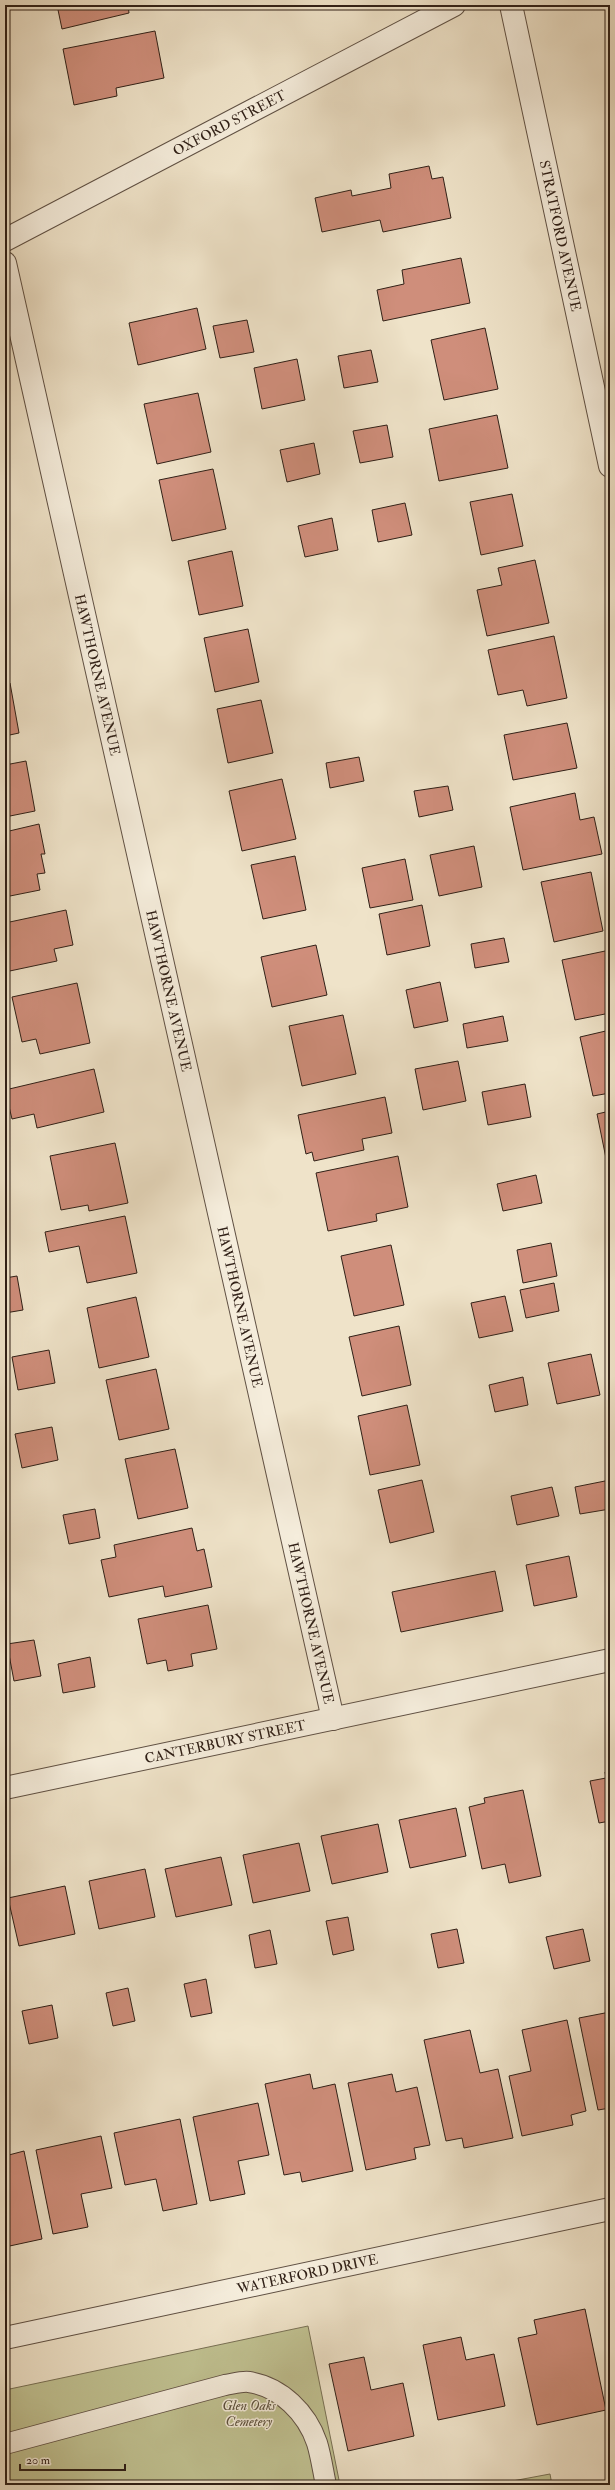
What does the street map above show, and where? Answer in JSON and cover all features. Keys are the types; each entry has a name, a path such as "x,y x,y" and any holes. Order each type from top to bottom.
{"street":[{"name":"OXFORD STREET","path":"5,240 454,5"},
{"name":"STRATFORD AVENUE","path":"511,5 610,466"},
{"name":"HAWTHORNE AVENUE","path":"5,263 333,1718"},
{"name":"CANTERBURY STREET","path":"5,1788 610,1660"},
{"name":"WATERFORD DRIVE","path":"5,2338 610,2209"}],"lane":[{"path":"5,2444 225,2384 248,2382 266,2387 296,2407 307,2422 317,2443 326,2485"}],"green space":[{"name":"Glen Oaks Cemetery","path":"308,2326 340,2485 5,2485 5,2390"},
{"path":"550,2474 552,2485 491,2485"}],"building":[{"path":"57,5 128,5 129,13 62,29"},
{"path":"155,31 164,78 116,88 117,96 74,105 63,49"},
{"path":"429,166 432,179 443,177 451,218 383,232 380,220 322,232 315,198 351,190 352,196 391,188 389,174"},
{"path":"461,258 470,303 383,321 377,290 404,284 402,270"},
{"path":"197,308 206,349 138,365 129,323"},
{"path":"247,320 254,352 220,358 213,326"},
{"path":"485,328 498,389 444,400 431,340"},
{"path":"371,350 378,382 344,388 338,356"},
{"path":"297,359 305,400 262,409 254,368"},
{"path":"198,393 211,452 157,464 144,404"},
{"path":"497,415 508,468 439,481 429,429"},
{"path":"387,425 393,457 360,463 353,431"},
{"path":"314,443 320,474 287,482 280,450"},
{"path":"213,469 226,529 172,541 159,480"},
{"path":"512,494 523,546 481,555 470,502"},
{"path":"405,503 412,535 378,542 372,510"},
{"path":"332,518 338,550 305,557 298,526"},
{"path":"232,551 243,606 199,615 188,561"},
{"path":"535,560 549,623 487,636 477,590 502,585 498,568"},
{"path":"248,629 259,682 215,692 204,638"},
{"path":"554,636 567,698 527,706 523,690 498,695 488,650"},
{"path":"10,683 19,733 5,736 5,684"},
{"path":"261,700 273,753 228,763 217,709"},
{"path":"567,723 577,768 513,780 504,735"},
{"path":"359,757 364,781 330,788 326,763"},
{"path":"26,761 35,811 5,817 5,765"},
{"path":"282,779 296,839 242,851 229,791"},
{"path":"448,786 453,810 419,817 414,791"},
{"path":"575,793 580,820 594,817 602,854 523,870 510,807"},
{"path":"39,824 45,854 41,854 45,873 37,874 40,890 5,897 5,832"},
{"path":"474,846 482,887 439,896 430,855"},
{"path":"295,856 306,910 263,919 251,865"},
{"path":"405,859 413,900 370,908 362,868"},
{"path":"591,872 603,931 554,942 541,882"},
{"path":"422,905 430,946 387,955 379,914"},
{"path":"66,910 73,945 54,949 57,961 5,972 5,923"},
{"path":"504,938 509,962 475,968 471,944"},
{"path":"316,945 327,995 272,1007 261,957"},
{"path":"610,950 610,1013 575,1020 562,960"},
{"path":"440,982 448,1021 414,1028 406,990"},
{"path":"77,983 90,1043 40,1054 36,1039 22,1042 12,997"},
{"path":"343,1015 356,1074 302,1086 289,1026"},
{"path":"503,1016 508,1041 467,1048 463,1024"},
{"path":"610,1030 610,1093 593,1096 580,1037"},
{"path":"458,1061 466,1101 423,1110 415,1069"},
{"path":"94,1069 104,1112 37,1128 34,1114 12,1119 5,1090"},
{"path":"525,1084 531,1117 488,1125 482,1092"},
{"path":"385,1097 392,1133 362,1139 364,1150 314,1161 312,1152 306,1154 298,1115"},
{"path":"610,1111 610,1173 609,1173 597,1114"},
{"path":"115,1143 128,1203 89,1211 88,1205 61,1210 50,1156"},
{"path":"398,1156 408,1207 376,1214 377,1221 328,1231 316,1173"},
{"path":"536,1175 542,1203 503,1211 497,1184"},
{"path":"125,1216 137,1273 87,1283 79,1246 49,1252 45,1232"},
{"path":"551,1243 557,1276 523,1283 517,1250"},
{"path":"391,1245 404,1305 354,1316 341,1256"},
{"path":"17,1276 23,1310 5,1313 5,1278"},
{"path":"554,1283 559,1311 526,1318 520,1290"},
{"path":"505,1296 513,1331 479,1338 471,1303"},
{"path":"136,1297 149,1357 99,1368 87,1308"},
{"path":"399,1326 411,1385 362,1396 349,1337"},
{"path":"49,1350 55,1383 18,1390 12,1357"},
{"path":"591,1354 600,1395 557,1404 548,1363"},
{"path":"156,1369 169,1429 119,1440 106,1380"},
{"path":"523,1377 528,1405 495,1412 489,1385"},
{"path":"407,1405 420,1465 370,1475 358,1416"},
{"path":"52,1427 58,1460 22,1468 15,1434"},
{"path":"175,1449 188,1508 138,1519 125,1459"},
{"path":"422,1480 434,1532 390,1543 378,1490"},
{"path":"610,1480 610,1509 580,1514 575,1487"},
{"path":"552,1487 559,1516 517,1525 511,1496"},
{"path":"95,1509 100,1538 69,1544 63,1515"},
{"path":"192,1528 197,1551 204,1549 212,1587 165,1597 163,1586 109,1597 101,1560 116,1557 114,1545"},
{"path":"569,1556 577,1597 534,1606 526,1565"},
{"path":"495,1571 503,1611 401,1632 392,1592"},
{"path":"208,1605 217,1649 191,1654 193,1666 168,1671 166,1660 147,1664 138,1619"},
{"path":"34,1640 41,1676 14,1681 7,1644"},
{"path":"90,1657 95,1687 63,1693 58,1664"},
{"path":"610,1771 610,1821 599,1823 590,1781 606,1778 605,1772"},
{"path":"523,1790 541,1876 509,1883 505,1864 482,1869 469,1807 485,1803 484,1798"},
{"path":"456,1808 466,1856 410,1868 399,1820"},
{"path":"378,1824 388,1872 332,1884 321,1836"},
{"path":"299,1843 310,1891 253,1903 243,1855"},
{"path":"221,1857 232,1905 176,1917 165,1869"},
{"path":"145,1869 155,1917 99,1929 89,1881"},
{"path":"65,1886 75,1934 19,1946 8,1898"},
{"path":"348,1917 354,1950 333,1955 326,1921"},
{"path":"457,1929 464,1963 438,1968 431,1934"},
{"path":"583,1929 590,1961 554,1969 546,1937"},
{"path":"270,1930 277,1964 255,1968 249,1935"},
{"path":"206,1979 212,2013 191,2017 184,1984"},
{"path":"128,1988 135,2021 113,2026 106,1993"},
{"path":"52,2005 58,2038 29,2044 22,2011"},
{"path":"610,2012 610,2108 598,2110 579,2018"},
{"path":"567,2020 586,2111 571,2115 573,2125 522,2136 509,2076 531,2071 522,2030"},
{"path":"470,2030 480,2073 498,2069 513,2138 464,2148 462,2138 446,2141 424,2040"},
{"path":"310,2074 313,2089 335,2084 353,2171 302,2182 300,2172 284,2175 265,2084"},
{"path":"392,2074 396,2092 417,2087 430,2145 414,2148 416,2159 366,2170 348,2083"},
{"path":"258,2103 269,2155 238,2161 245,2194 210,2201 193,2117"},
{"path":"180,2119 197,2204 163,2211 156,2179 125,2185 114,2133"},
{"path":"101,2136 112,2188 81,2194 88,2227 53,2234 36,2150"},
{"path":"24,2151 42,2239 5,2247 5,2156"},
{"path":"585,2309 606,2410 537,2425 518,2338 537,2334 534,2320"},
{"path":"461,2337 466,2360 494,2354 505,2406 438,2420 423,2345"},
{"path":"364,2357 371,2390 403,2383 414,2436 348,2451 329,2364"}]}
